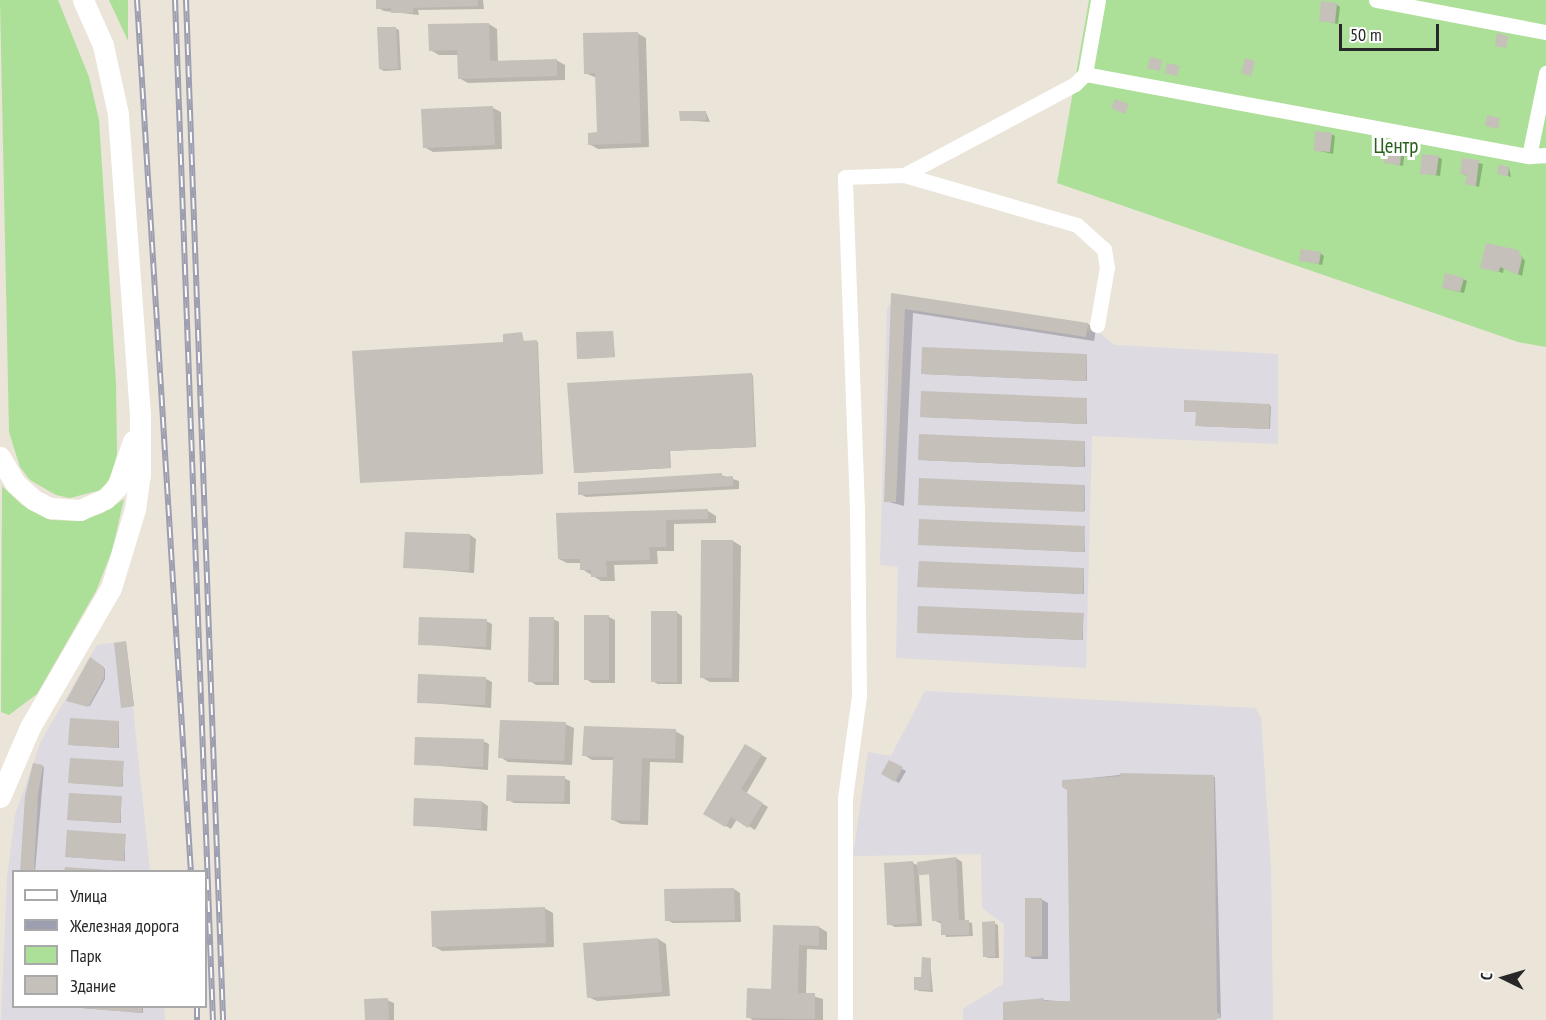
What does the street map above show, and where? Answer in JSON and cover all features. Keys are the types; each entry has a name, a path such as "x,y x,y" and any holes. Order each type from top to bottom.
{"main road":[{"path":"0,797 30,727 111,588 122,563 140,475 140,415 118,114 104,45 83,0"},
{"path":"0,457 15,483 34,500 51,508 80,510 105,499 117,487 140,415"}],"street":[{"path":"904,175 1075,84 1085,74 1098,0"},
{"path":"1376,0 1546,32"},
{"path":"1085,74 1529,156 1546,155"},
{"path":"1529,156 1546,74"},
{"path":"845,1020 845,798 859,696 857,509 845,177 904,175 1077,225 1104,249 1107,267 1098,324"}],"shaded area":[{"path":"898,294 1099,333 1115,345 1278,354 1278,444 1092,436 1086,668 896,658 898,567 880,565 887,308"},
{"path":"126,641 150,870 12,870 12,1008 164,1008 165,1020 1,1020 7,878 15,815 41,741 97,645"},
{"path":"925,691 1255,708 1261,717 1271,867 1273,1020 963,1020 963,1009 1003,984 1004,924 982,908 981,854 853,856 868,752 891,756"}],"green space":[{"path":"0,0 58,0 89,77 99,120 116,384 117,454 111,477 101,490 70,498 56,495 30,480 20,467 9,432"},
{"path":"109,0 128,0 128,41"},
{"name":"Центр","path":"1089,0 1546,0 1546,347 1518,342 1057,183"},
{"path":"2,486 22,505 51,520 79,521 103,513 124,499 112,551 96,591 37,694 9,715 1,712"}],"building":[{"path":"376,0 478,0 478,6 413,8 413,13 391,13 391,8 376,9"},
{"path":"1321,1 1337,3 1335,23 1319,21"},
{"path":"489,23 490,61 557,59 557,76 458,79 457,50 429,51 428,24"},
{"path":"377,27 396,27 398,69 379,69"},
{"path":"638,32 641,143 588,145 588,133 597,132 595,73 584,74 583,33"},
{"path":"1497,33 1508,36 1506,48 1495,46"},
{"path":"1150,57 1162,60 1160,71 1147,68"},
{"path":"1245,58 1255,61 1251,76 1241,73"},
{"path":"1167,63 1180,66 1177,76 1165,73"},
{"path":"1115,99 1129,104 1125,114 1111,108"},
{"path":"493,106 495,145 423,148 421,109"},
{"path":"679,111 706,111 706,120 680,121"},
{"path":"1487,115 1500,118 1498,129 1485,126"},
{"path":"1315,131 1332,133 1330,152 1314,151"},
{"path":"1386,144 1402,145 1400,165 1384,163"},
{"path":"1422,154 1439,156 1436,175 1420,174"},
{"path":"1462,158 1479,160 1476,186 1465,184 1467,175 1460,174"},
{"path":"1498,165 1509,167 1508,176 1497,174"},
{"path":"1486,243 1518,250 1522,258 1518,275 1500,267 1499,272 1480,268"},
{"path":"1301,249 1321,252 1319,264 1299,261"},
{"path":"1445,273 1464,278 1460,292 1442,288"},
{"path":"891,293 1088,323 1086,337 905,309 896,502 884,502"},
{"path":"613,331 614,357 577,359 576,332"},
{"path":"522,332 523,341 537,340 542,474 360,483 352,351 503,342 503,334"},
{"path":"922,347 1087,354 1086,381 921,374"},
{"path":"752,373 755,447 669,451 670,468 574,473 567,383"},
{"path":"921,391 1087,398 1086,424 920,417"},
{"path":"1184,400 1270,404 1269,429 1195,426 1196,412 1184,412"},
{"path":"919,434 1085,441 1084,467 918,460"},
{"path":"722,473 722,477 733,476 733,486 578,495 578,482"},
{"path":"919,478 1085,485 1084,512 918,505"},
{"path":"708,509 708,519 666,520 666,547 649,547 650,560 606,561 607,577 591,577 591,570 580,570 580,559 558,559 556,513"},
{"path":"919,519 1085,526 1084,552 918,545"},
{"path":"405,532 470,534 469,571 403,568"},
{"path":"701,540 733,540 732,678 700,678"},
{"path":"919,561 1084,568 1083,594 917,587"},
{"path":"918,606 1084,613 1082,640 917,633"},
{"path":"651,611 677,611 677,682 651,682"},
{"path":"584,615 609,615 609,680 584,680"},
{"path":"419,617 487,619 486,647 418,645"},
{"path":"529,617 554,617 553,682 528,682"},
{"path":"126,641 134,706 121,708 114,643"},
{"path":"90,657 104,667 104,678 88,707 66,701"},
{"path":"418,674 486,677 485,705 417,703"},
{"path":"70,718 119,721 118,748 68,745"},
{"path":"500,720 566,722 564,761 498,758"},
{"path":"584,726 676,729 675,759 642,758 640,821 611,820 613,757 582,756"},
{"path":"415,737 484,739 483,767 414,765"},
{"path":"745,744 762,754 741,789 763,803 748,828 731,817 725,827 703,814"},
{"path":"70,758 124,761 122,787 68,783"},
{"path":"889,760 903,767 895,782 881,774"},
{"path":"33,763 43,765 38,795 34,870 20,870 25,796"},
{"path":"1120,773 1214,775 1217,1012 1221,1016 1216,1020 1003,1020 1003,1002 1044,998 1044,1001 1070,1001 1067,790 1062,787 1062,780 1121,776"},
{"path":"507,775 565,776 564,802 506,801"},
{"path":"69,793 122,796 120,823 67,820"},
{"path":"414,798 482,801 481,829 413,826"},
{"path":"67,830 126,834 124,861 65,857"},
{"path":"956,857 959,920 969,920 969,935 941,935 941,921 932,921 929,874 918,875 917,862"},
{"path":"913,861 917,923 887,925 884,863"},
{"path":"65,867 109,870 64,870"},
{"path":"734,888 735,920 665,921 664,889"},
{"path":"1025,898 1042,898 1042,956 1025,957"},
{"path":"545,907 546,943 432,947 431,911"},
{"path":"995,921 995,957 983,957 982,922"},
{"path":"773,925 819,926 819,946 799,945 798,993 815,993 815,1019 746,1018 747,988 771,989"},
{"path":"658,938 662,992 587,998 583,943"},
{"path":"922,957 931,958 930,990 914,990 914,977 921,977"},
{"path":"388,998 389,1020 365,1020 364,999"},
{"path":"81,1008 142,1008 142,1013"}],"railway":[{"path":"137,0 191,870"},
{"path":"175,0 213,1020"},
{"path":"186,0 223,1020"},
{"path":"197,1008 197,1020"}]}
